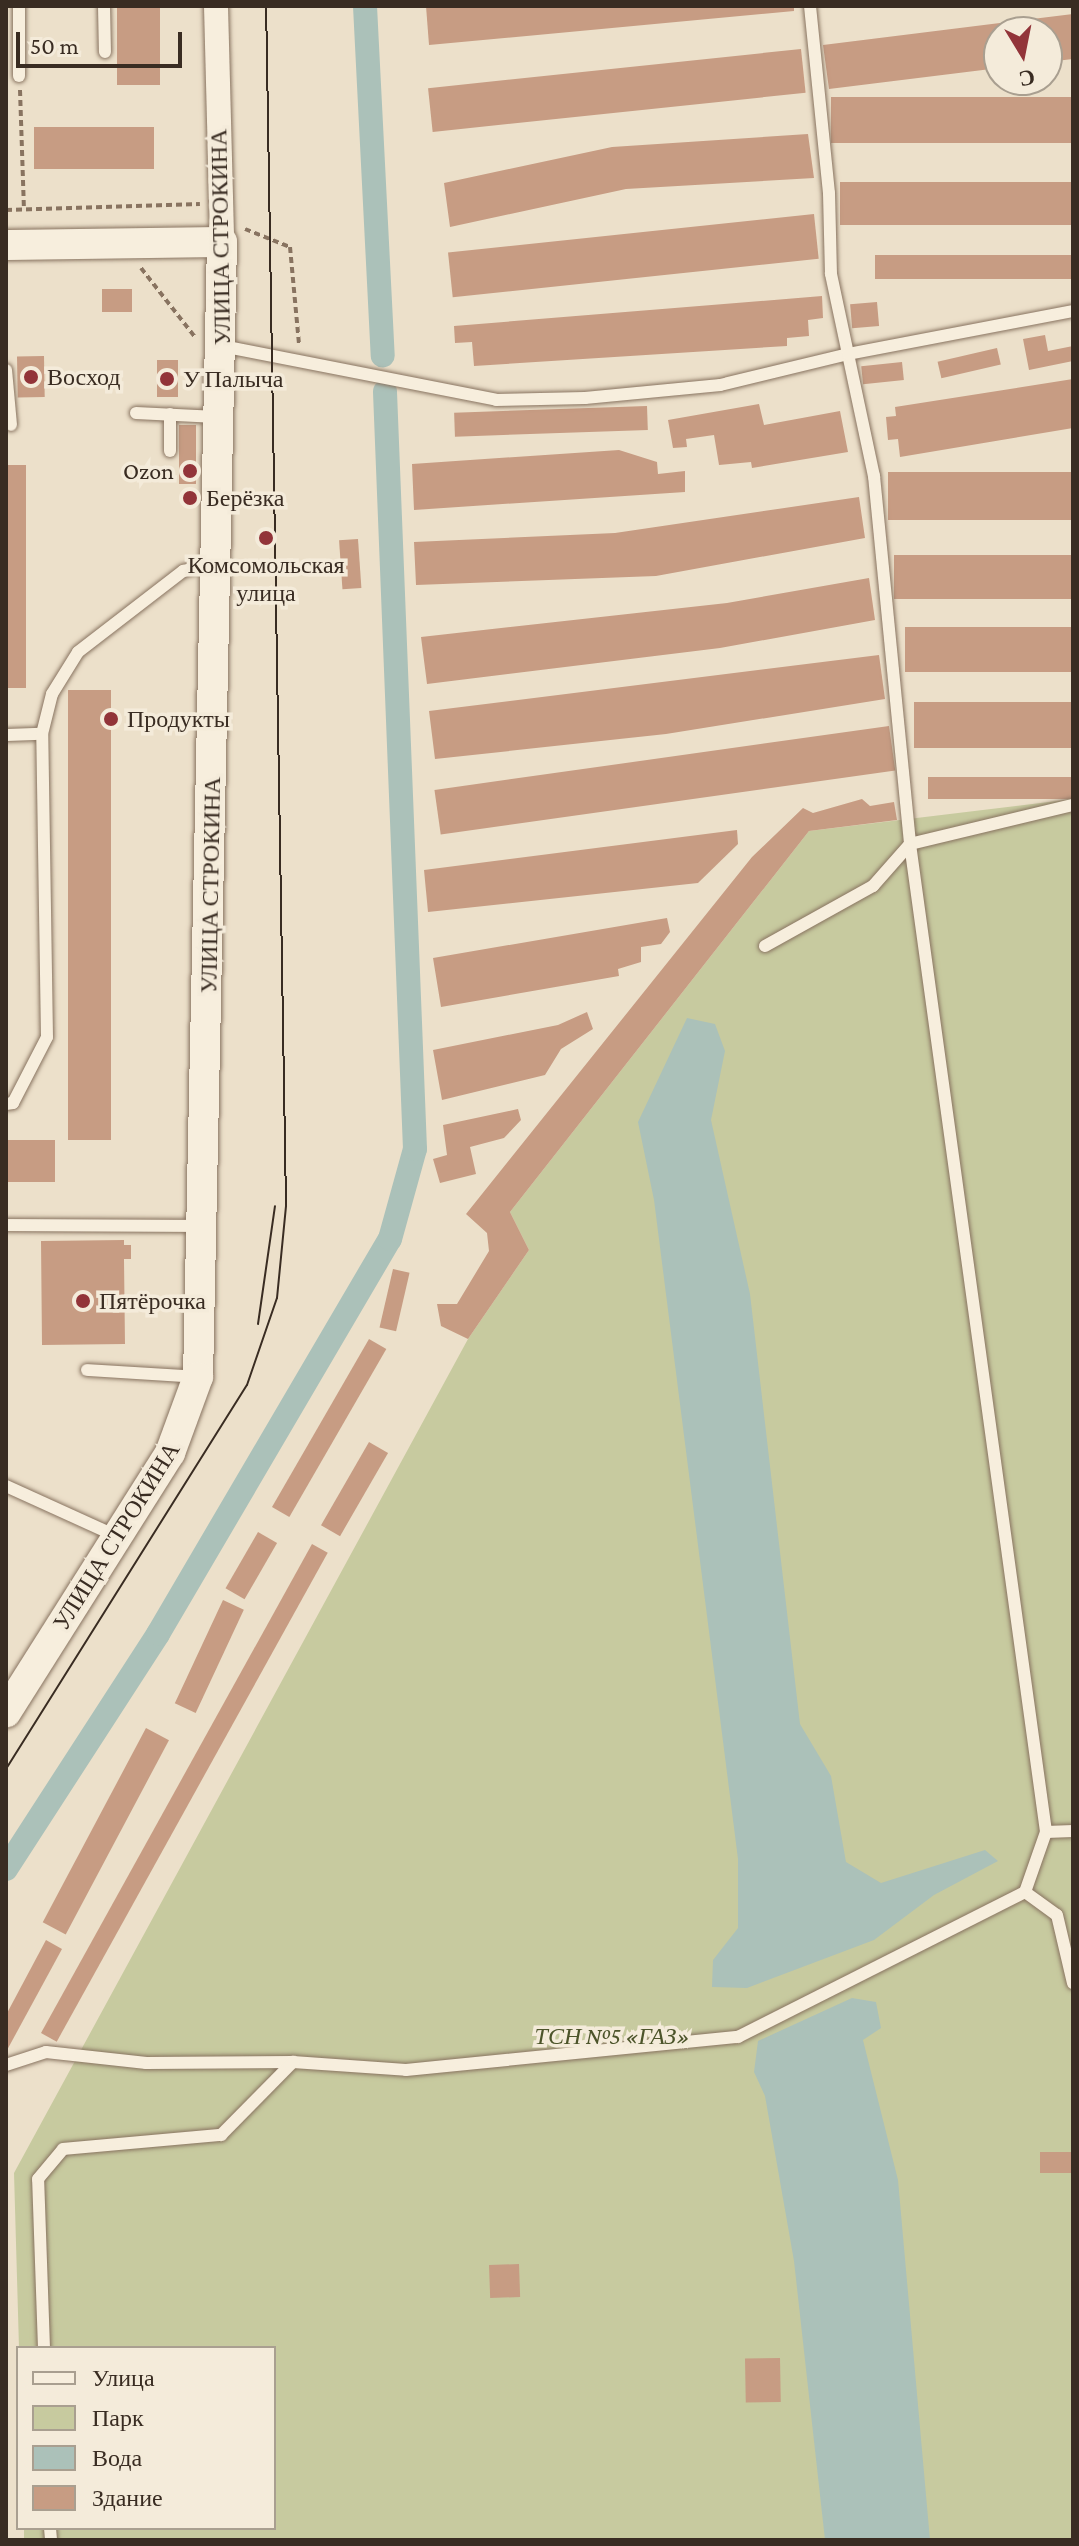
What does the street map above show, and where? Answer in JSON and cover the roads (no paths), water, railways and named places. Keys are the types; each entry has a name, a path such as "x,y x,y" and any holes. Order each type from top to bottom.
{"street":[{"name":"УЛИЦА СТРОКИНА","path":"6,1712 170,1453 191,1409 198,1377 204,1226 222,346 216,6"},
{"path":"6,245 222,242"}],"lane":[{"path":"19,6 19,76"},
{"path":"104,6 105,52"},
{"path":"6,2065 46,2052 146,2063 293,2062 406,2070 738,2037 1025,1892 1046,1832 910,844 883,547 831,274 829,193 810,6"},
{"path":"222,346 411,379 496,400 585,398 720,385 848,354 1073,311"},
{"path":"6,370 11,425"},
{"path":"136,413 220,418"},
{"path":"170,414 170,451"},
{"path":"6,1104 13,1103 47,1037 42,734 52,694 78,652 183,571 217,562"},
{"path":"6,735 42,734"},
{"path":"765,946 873,886 910,844 1073,805"},
{"path":"6,1225 204,1226"},
{"path":"87,1370 198,1377"},
{"path":"6,1486 118,1537"},
{"path":"1046,1832 1073,1831"},
{"path":"1025,1892 1057,1915 1073,1915"},
{"path":"1057,1915 1073,1983"},
{"path":"44,2346 38,2179 63,2149 221,2135 293,2062"}],"water":[{"path":"687,1018 715,1024 725,1051 711,1120 750,1294 800,1724 831,1776 846,1862 881,1883 985,1850 998,1861 934,1895 874,1940 747,1988 712,1987 713,1960 738,1928 738,1859 654,1200 638,1122"},
{"path":"852,1998 876,2002 881,2028 863,2040 898,2180 930,2540 825,2540 794,2261 765,2096 754,2072 758,2041"}],"waterway":[{"path":"365,6 383,356"},
{"path":"6,1869 158,1634 390,1239 415,1149 385,392"}],"tram line":[{"path":"6,1769 247,1385 277,1298 286,1206 266,6"},
{"path":"258,1324 275,1206"}],"place":[{"name":"Восход","path":"31,377"},
{"name":"У Палыча","path":"167,379"},
{"name":"Ozon","path":"190,471"},
{"name":"Берёзка","path":"190,498"},
{"name":"Комсомольская улица","path":"266,538"},
{"name":"Продукты","path":"111,719"},
{"name":"Пятёрочка","path":"83,1301"}],"park label":[{"name":"ТСН №5 «ГАЗ»","path":"612,2036"}]}
